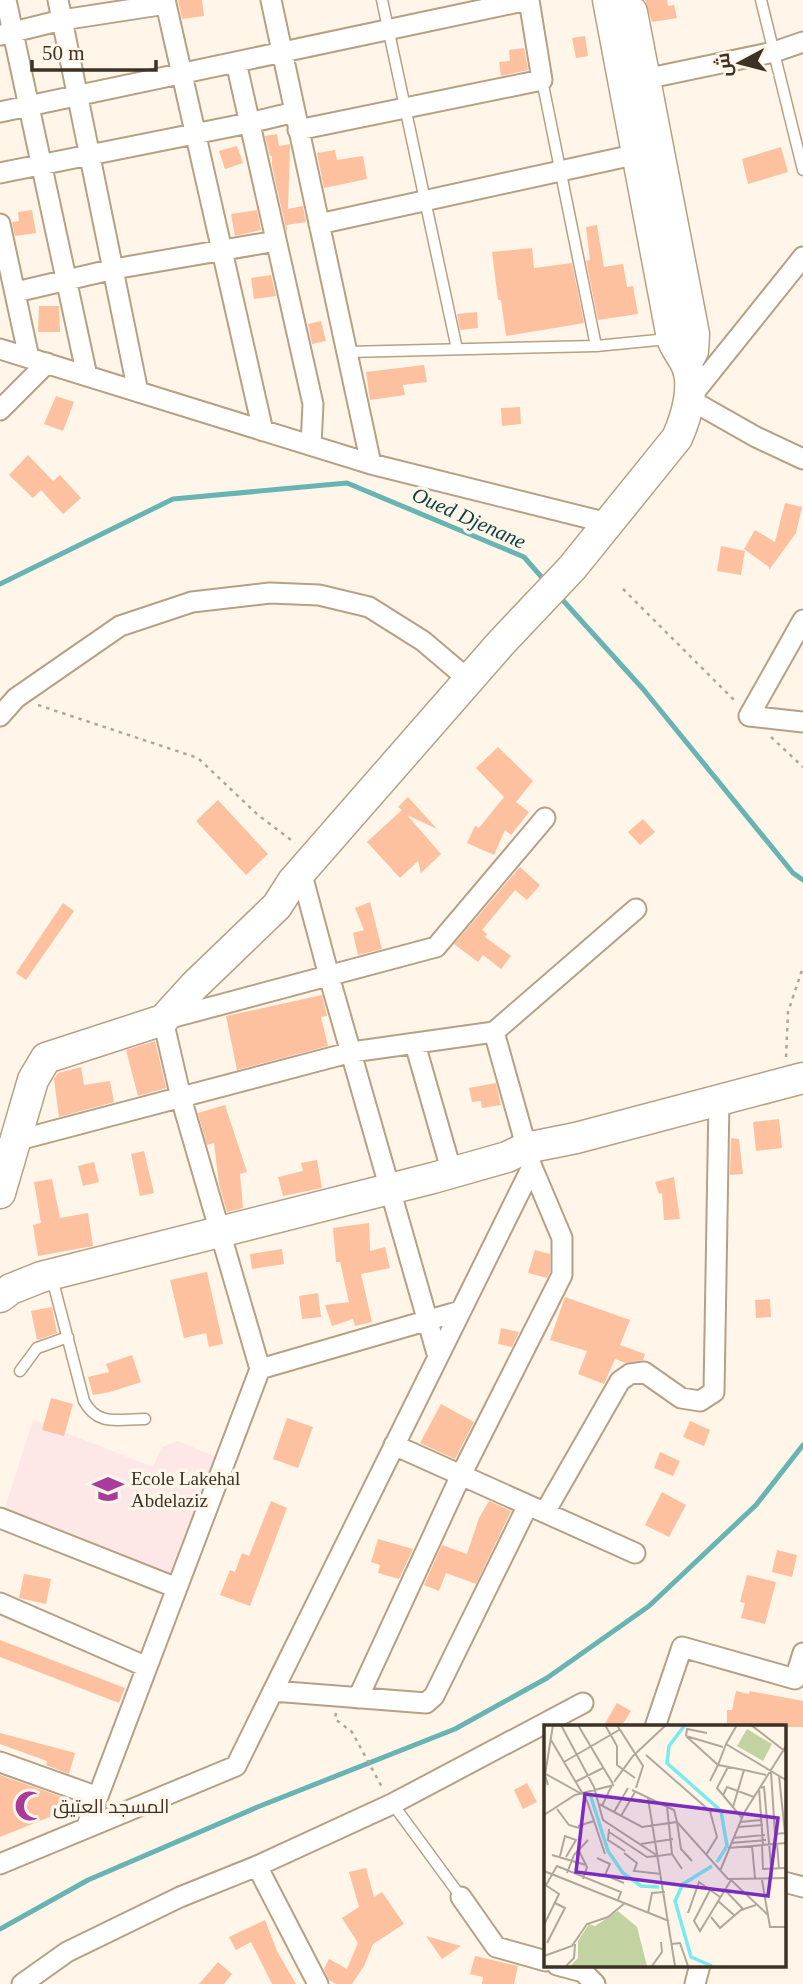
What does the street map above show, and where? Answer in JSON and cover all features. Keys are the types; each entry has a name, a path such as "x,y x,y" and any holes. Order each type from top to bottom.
{"main road":[{"path":"0,1193 33,1080 46,1058 163,1020 194,986 277,906 303,870 501,643 572,568 677,438 689,399 608,0"},
{"path":"629,0 694,334 693,351 679,351"},
{"path":"123,1035 243,918 303,870"},
{"path":"0,1297 11,1289 51,1275 507,1157 529,1157 576,1138 797,1079"}],"street":[{"path":"6,0 6,34 30,105 87,376"},
{"path":"58,0 138,392"},
{"path":"271,0 371,464"},
{"path":"0,112 528,0 541,80 404,108 296,121 249,123 0,173"},
{"path":"6,34 62,20 166,2 263,430"},
{"path":"645,79 774,52 803,42"},
{"path":"236,62 313,404 311,445"},
{"path":"319,225 638,154"},
{"path":"0,224 16,292 38,360"},
{"path":"16,292 114,269 276,241"},
{"path":"799,451 757,437 689,399 803,257"},
{"path":"0,349 371,464 608,523"},
{"path":"0,410 38,360"},
{"path":"0,716 16,698 120,626 192,602 270,593 319,595 369,607 423,641 469,680"},
{"path":"803,620 749,716 803,722"},
{"path":"86,1828 260,1369 181,1098 163,1020 436,947 545,818"},
{"path":"303,870 329,976 438,1357"},
{"path":"15,1141 352,1052 494,1031 636,909"},
{"path":"349,1697 562,1275 562,1237 529,1157 494,1031"},
{"path":"415,1044 452,1173"},
{"path":"273,1691 426,1703 434,1696 537,1509 620,1381 630,1374 644,1372 681,1398 700,1401 715,1392 719,1100"},
{"path":"0,1864 236,1766 438,1357 529,1157"},
{"path":"260,1369 460,1311"},
{"path":"394,1445 635,1553"},
{"path":"0,1518 177,1588"},
{"path":"0,1604 147,1667"},
{"path":"656,1725 682,1647 795,1679 803,1653"},
{"path":"22,1984 67,1952 180,1897 257,1866 583,1703"},
{"path":"0,1762 98,1797"},
{"path":"257,1866 318,1984"},
{"path":"786,1883 803,1887"},
{"path":"461,1896 496,1947 544,1961"},
{"path":"561,1966 589,1974"},
{"path":"695,1984 700,1966"}],"lane":[{"path":"382,0 457,349"},
{"path":"761,0 803,170"},
{"path":"541,80 596,346"},
{"path":"347,352 596,346 679,351"},
{"path":"51,1275 84,1401 90,1412 96,1418 145,1419"},
{"path":"20,1371 37,1348 68,1338"},
{"path":"390,1800 461,1896"}],"path":[{"path":"623,589 803,767"},
{"path":"16,698 198,758 258,815 303,870"},
{"path":"797,1079 785,1052 788,1012 803,967"},
{"path":"349,1697 335,1719 352,1731 390,1800"}],"shaded area":[{"name":"Ecole Lakehal Abdelaziz","path":"33,1420 153,1467 162,1447 178,1441 219,1458 170,1578 4,1511"}],"building":[{"path":"178,0 202,0 204,16 182,19"},
{"path":"645,0 667,0 668,6 674,5 677,18 652,22"},
{"path":"585,36 588,56 576,58 572,38"},
{"path":"524,48 528,70 501,76 499,62 510,61 509,50"},
{"path":"277,134 279,146 290,144 288,209 303,206 306,222 287,225 287,233 272,156 265,136"},
{"path":"237,146 243,163 225,169 219,151"},
{"path":"781,147 788,172 748,184 742,159"},
{"path":"335,150 337,160 363,156 367,179 324,188 317,153"},
{"path":"32,210 36,233 15,236 12,222 19,221 18,212"},
{"path":"257,210 261,230 235,236 231,214"},
{"path":"597,225 604,267 623,264 627,287 633,286 638,314 598,320 586,261 590,260 586,227"},
{"path":"532,248 534,268 572,263 584,323 506,336 492,252"},
{"path":"271,275 276,296 254,299 251,278"},
{"path":"39,306 59,306 60,332 38,332"},
{"path":"477,312 478,328 460,330 457,314"},
{"path":"321,321 326,341 312,344 308,324"},
{"path":"424,365 427,382 403,385 405,395 370,400 366,372"},
{"path":"56,396 74,402 63,431 44,424"},
{"path":"520,407 521,424 502,426 501,408"},
{"path":"28,455 53,481 60,475 81,498 63,514 41,490 33,498 9,475"},
{"path":"785,503 802,507 796,533 769,570 769,567 744,549 755,530 775,542"},
{"path":"721,546 745,551 741,575 717,571"},
{"path":"498,747 533,781 516,802 529,812 511,835 505,830 494,855 467,843 475,826 479,828 504,797 476,768"},
{"path":"408,797 437,829 407,815 441,854 421,873 418,861 400,878 367,842 402,810 398,807"},
{"path":"218,800 268,854 246,875 196,821"},
{"path":"643,819 655,832 640,845 628,832"},
{"path":"520,867 540,885 527,900 515,890 482,930 487,934 485,937 511,956 501,969 483,955 478,962 454,944"},
{"path":"370,902 382,949 358,955 353,933 364,930 355,908"},
{"path":"63,903 74,911 26,980 16,973"},
{"path":"322,995 327,1016 321,1017 328,1046 237,1070 226,1016"},
{"path":"155,1041 166,1088 138,1096 126,1050"},
{"path":"81,1067 84,1085 110,1081 114,1102 59,1117 54,1079 58,1073"},
{"path":"496,1083 501,1105 482,1108 481,1101 472,1102 469,1088"},
{"path":"225,1105 247,1172 240,1174 243,1208 227,1212 219,1184 214,1143 207,1145 198,1113"},
{"path":"779,1119 782,1148 756,1151 753,1122"},
{"path":"731,1138 739,1139 743,1174 730,1175"},
{"path":"144,1151 154,1193 140,1196 131,1154"},
{"path":"317,1160 322,1188 283,1196 278,1177 303,1171 301,1163"},
{"path":"94,1162 99,1182 83,1186 78,1166"},
{"path":"674,1177 680,1219 664,1220 662,1193 659,1194 655,1182"},
{"path":"52,1179 60,1218 88,1213 93,1246 38,1256 33,1225 41,1223 34,1182"},
{"path":"369,1223 370,1251 385,1247 390,1268 361,1274 372,1322 355,1326 353,1319 332,1326 325,1305 349,1302 340,1262 336,1262 333,1228"},
{"path":"282,1249 284,1264 252,1269 250,1254"},
{"path":"535,1250 550,1254 550,1272 547,1278 528,1273"},
{"path":"207,1272 223,1344 209,1347 206,1333 184,1338 170,1280"},
{"path":"318,1293 321,1317 302,1319 299,1296"},
{"path":"565,1297 630,1320 620,1345 645,1354 643,1360 626,1363 615,1359 604,1384 578,1374 587,1351 550,1340"},
{"path":"770,1299 771,1317 756,1318 755,1300"},
{"path":"52,1307 57,1333 37,1340 31,1311"},
{"path":"501,1328 519,1332 512,1347 498,1344"},
{"path":"132,1355 141,1382 93,1395 88,1377 109,1372 106,1364"},
{"path":"51,1398 73,1404 64,1436 42,1430"},
{"path":"441,1404 474,1422 455,1459 420,1443"},
{"path":"287,1418 313,1427 298,1468 273,1459"},
{"path":"690,1421 710,1430 704,1446 683,1437"},
{"path":"660,1452 680,1461 673,1476 654,1468"},
{"path":"662,1492 686,1505 669,1537 645,1525"},
{"path":"271,1501 287,1508 250,1606 220,1595 230,1570 235,1572 242,1553 249,1556"},
{"path":"489,1501 511,1511 476,1584 446,1573 439,1591 424,1585 442,1545 467,1554 479,1518"},
{"path":"378,1539 413,1549 399,1579 378,1573 380,1565 371,1562"},
{"path":"777,1550 797,1555 792,1577 772,1572"},
{"path":"24,1574 51,1579 46,1604 19,1598"},
{"path":"747,1575 776,1582 765,1624 741,1618 745,1603 740,1602"},
{"path":"0,1640 125,1688 119,1703 0,1657"},
{"path":"736,1691 803,1701 803,1727 727,1725 727,1710 732,1710"},
{"path":"617,1703 631,1711 622,1725 604,1725"},
{"path":"0,1733 75,1753 69,1774 46,1765 47,1761 0,1744"},
{"name":"المسجد العتيق","path":"0,1775 62,1797 57,1814 0,1837"},
{"path":"527,1783 537,1802 523,1809 514,1790"},
{"path":"366,1868 374,1897 382,1892 404,1924 373,1944 364,1966 352,1984 336,1984 329,1980 324,1969 329,1959 347,1969 358,1943 342,1918 359,1907 349,1872"},
{"path":"265,1920 277,1951 296,1984 272,1984 251,1942 236,1950 229,1937"},
{"path":"426,1936 461,1946 442,1959"},
{"path":"475,1956 518,1966 514,1984 482,1984 483,1977 470,1974"},
{"path":"218,1962 232,1974 224,1984 199,1984"}],"waterway":[{"name":"Oued Djenane","path":"0,584 173,499 347,483 524,557 545,581"},
{"name":"Oued Djenane","path":"559,596 643,689 793,873 803,880"},
{"path":"0,1929 88,1880 260,1806 455,1729 547,1678 649,1606 756,1505 803,1445"}],"place":[{"name":"Ecole Lakehal Abdelaziz","path":"108,1489"},
{"name":"المسجد العتيق","path":"30,1806"}]}
